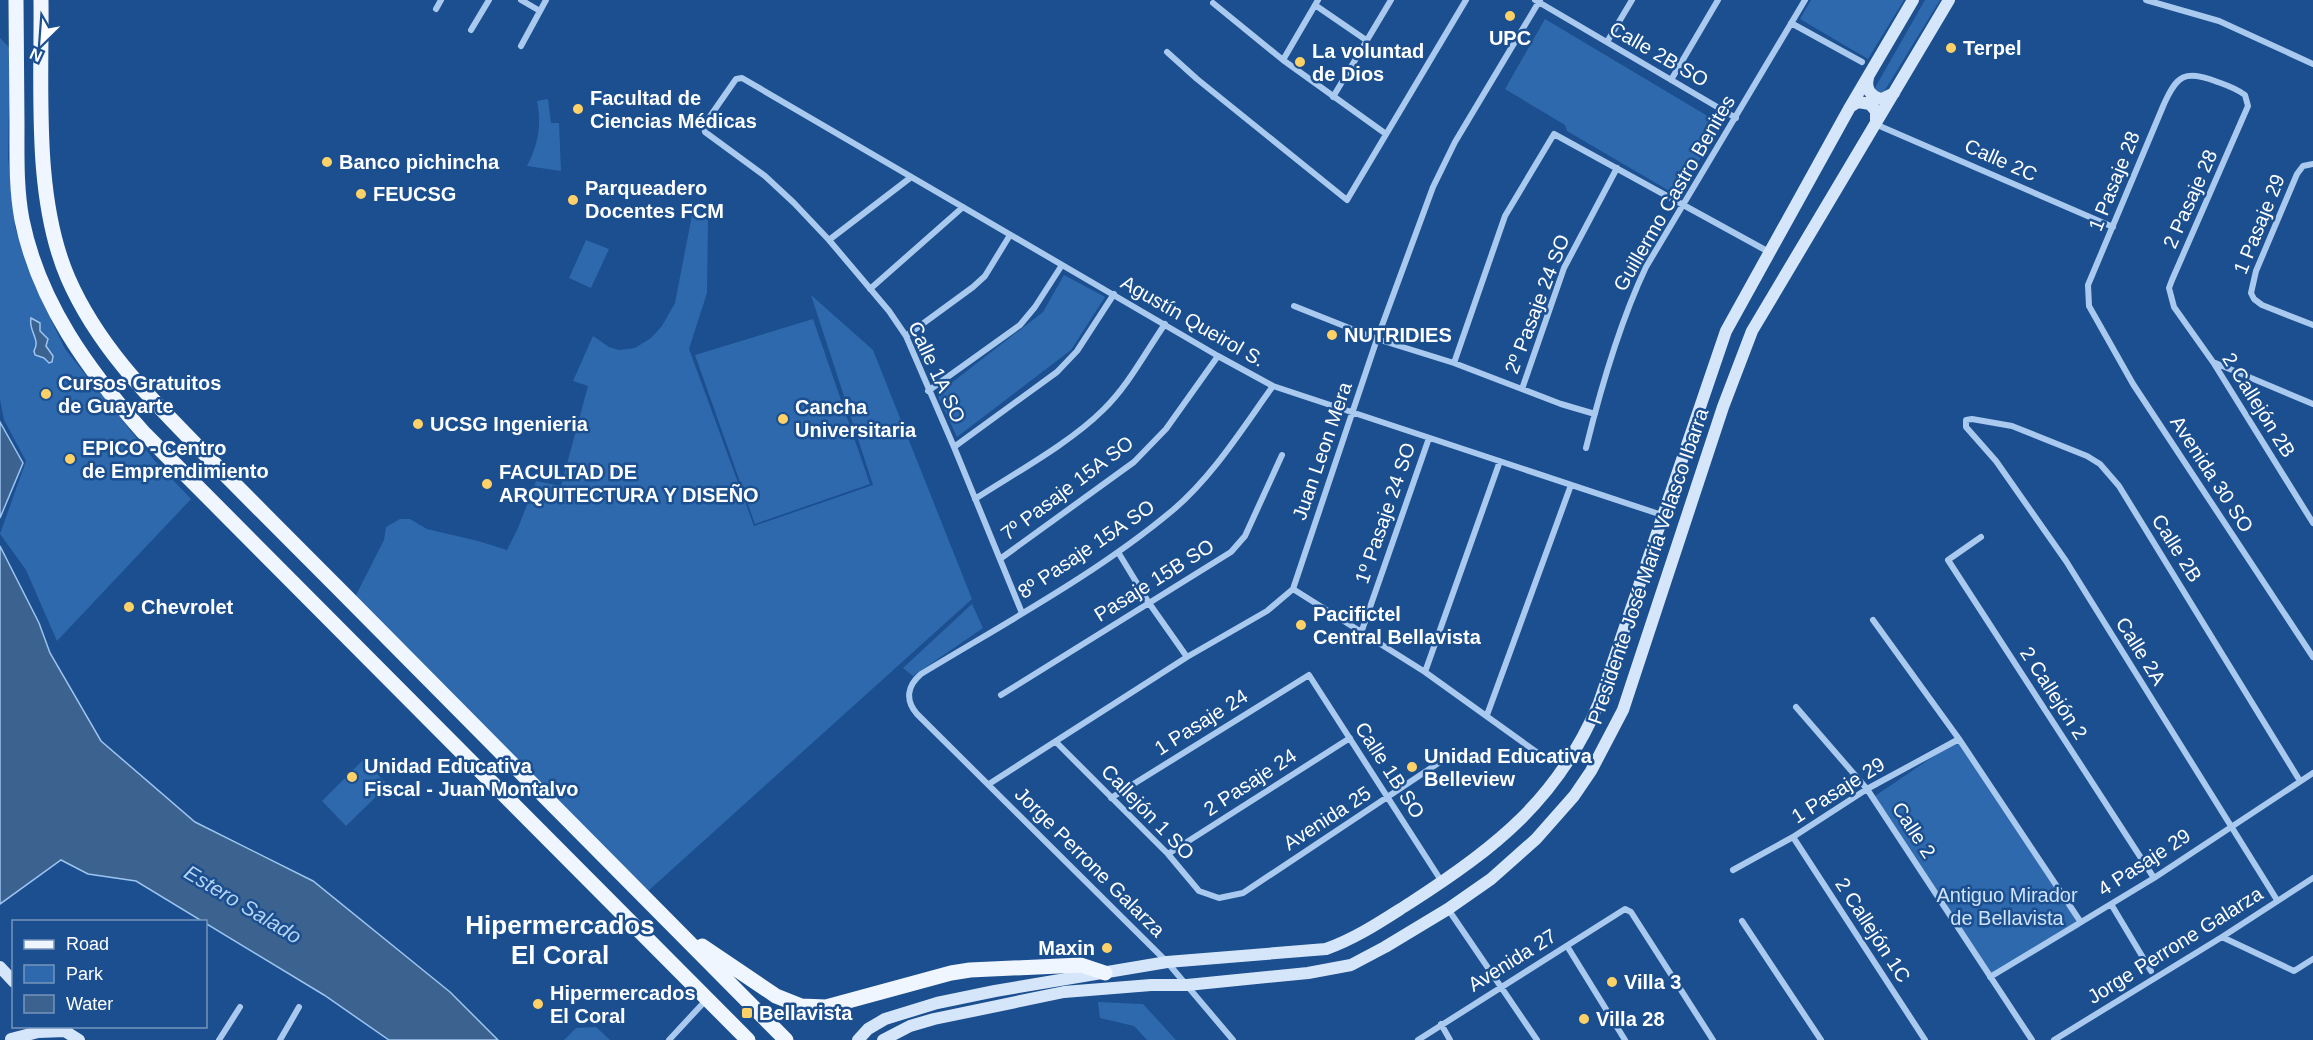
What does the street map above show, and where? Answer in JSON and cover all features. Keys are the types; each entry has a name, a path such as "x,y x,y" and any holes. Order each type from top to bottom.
{"main road":[{"path":"16,0 18,171 22,218 26,237 44,288 85,363 143,432 748,1040"},
{"path":"41,0 46,201 52,232 67,275 100,337 150,398 786,1040"},
{"name":"Presidente José Maria Velasco Ibarra","path":"858,1040 875,1024 906,1011 994,991 1167,962 1326,949 1347,942 1442,882 1511,830 1549,790 1568,763 1599,704 1726,331 1850,107 1913,0"},
{"name":"Presidente José Maria Velasco Ibarra","path":"883,1040 910,1026 934,1019 1042,996 1099,988 1187,985 1308,973 1351,965 1448,909 1491,879 1536,839 1574,796 1591,771 1623,710 1723,407 1752,331 1949,0"},
{"path":"1868,78 1868,90 1874,96 1882,99 1894,93"},
{"path":"1850,107 1858,102 1870,104 1877,115 1875,124"},
{"path":"1701,401 1703,407 1713,413 1723,407"},
{"path":"670,924 757,985 788,1002 811,1007 840,1004 951,973 970,970 1080,965 1105,973"},
{"path":"0,967 12,980"},
{"path":"10,1040 23,1028"},
{"path":"10,1040 38,1032 62,1029 79,1040"}],"street":[{"path":"435,9 441,0"},
{"path":"471,30 489,0"},
{"path":"521,0 540,11"},
{"path":"521,46 546,0"},
{"path":"1332,98 1391,0"},
{"path":"1167,52 1197,79 1347,200 1466,0"},
{"path":"1607,42 1632,0"},
{"path":"1671,80 1718,0"},
{"name":"Guillermo Castro Benites","path":"1586,448 1594,414 1631,298 1646,267 1805,0"},
{"path":"2146,0 2219,21 2313,64"},
{"name":"Calle 2B SO","path":"1538,1 1736,118"},
{"name":"Juan Leon Mera","path":"1293,589 1377,339 1433,187 1455,142 1538,1"},
{"path":"1213,3 1332,98 1386,134"},
{"path":"1283,60 1316,3 1366,40"},
{"path":"1791,23 1862,62"},
{"name":"1 Pasaje 28","path":"2089,306 2088,285 2169,92 2186,75 2198,75 2233,87 2245,95 2248,106"},
{"name":"Calle 1A SO","path":"742,78 730,84 704,125 705,132 765,176 794,203 830,240 906,336 1022,613"},
{"name":"Agustín Queirol S.","path":"742,78 910,178 1273,386 1662,515"},
{"name":"2 Pasaje 28","path":"2174,307 2169,288 2248,106"},
{"name":"Calle 2C","path":"1875,124 2113,227"},
{"path":"1454,363 1505,216 1554,134 1769,252"},
{"name":"1 Pasaje 29","path":"2310,164 2297,174 2251,288 2254,299 2267,307 2313,325"},
{"name":"2º Pasaje 24 SO","path":"1522,389 1564,268 1617,168"},
{"path":"830,240 910,178"},
{"path":"870,289 963,207"},
{"path":"906,336 979,282 1010,235"},
{"path":"928,391 1020,325 1062,266"},
{"path":"954,447 1057,372 1077,351 1114,294"},
{"path":"1294,306 1377,339 1454,363 1594,414"},
{"name":"Avenida 30 SO","path":"2089,306 2133,384 2313,657"},
{"name":"2 Callejón 2B","path":"2174,307 2213,362 2313,524"},
{"path":"975,499 1080,430 1104,410 1165,324"},
{"name":"7º Pasaje 15A SO","path":"1000,559 1134,462 1166,429 1218,356"},
{"path":"2213,362 2313,404"},
{"name":"8º Pasaje 15A SO","path":"917,714 912,709 909,696 909,689 915,679 1118,552 1174,509 1204,479 1273,386"},
{"name":"Calle 2B","path":"1966,427 1965,422 1972,419 2012,426 2087,456 2106,469 2120,486 2300,781"},
{"name":"Calle 2A","path":"1966,427 1985,446 2047,531 2277,900"},
{"name":"1º Pasaje 24 SO","path":"1361,633 1429,438"},
{"name":"Pasaje 15B SO","path":"1001,695 1231,552 1245,536 1282,456"},
{"path":"1425,672 1500,461"},
{"path":"1487,715 1571,485"},
{"name":"2 Callejón 2","path":"1981,537 1948,560 2154,878"},
{"path":"1118,552 1149,603 1187,657"},
{"path":"989,784 1187,657 1267,611 1293,589 1425,672 1542,756"},
{"path":"1873,620 1959,739 2080,921"},
{"name":"Calle 1B SO","path":"1309,675 1442,882"},
{"name":"1 Pasaje 24","path":"1111,798 1309,675"},
{"name":"Calle 2","path":"1796,707 1867,789 2032,1040"},
{"name":"Jorge Perrone Galarza","path":"917,714 1167,962 1233,1040"},
{"name":"2 Pasaje 24","path":"1168,854 1350,738"},
{"name":"1 Pasaje 29","path":"1733,870 1793,837 1867,789 1959,739"},
{"name":"Callejón 1 SO","path":"1056,742 1168,854 1199,891 1220,898"},
{"name":"Avenida 25","path":"1220,898 1243,893 1449,756"},
{"name":"4 Pasaje 29","path":"1990,977 2154,878 2230,825 2313,772"},
{"name":"2 Callejón 1C","path":"1793,837 1925,1040"},
{"name":"Jorge Perrone Galarza","path":"2054,1040 2313,878"},
{"path":"2111,904 2151,970"},
{"path":"1448,909 1537,1040"},
{"name":"Avenida 27","path":"1418,1040 1625,909 1631,912 1713,1040"},
{"path":"1742,921 1821,1040"},
{"path":"2222,937 2294,971 2313,959"},
{"path":"1567,946 1625,1040"},
{"path":"669,1040 707,999"},
{"path":"219,1040 240,1007"},
{"path":"280,1040 299,1007"},
{"path":"1441,1024 1450,1040"}],"green space":[{"path":"1811,0 1904,0 1868,59 1800,19"},
{"path":"1925,0 1940,0 1882,95 1875,90 1876,86"},
{"path":"1545,19 1721,124 1678,196 1567,131 1565,125 1505,89"},
{"path":"0,38 10,48 8,157 15,227 35,286 65,349 155,461 191,499 57,641 26,570 0,534 26,461 4,420 0,399"},
{"path":"548,99 551,123 559,123 561,171 527,166 538,135 537,101"},
{"path":"693,210 708,220 707,293 689,349 754,526 873,485 811,295 873,350 972,599 647,892 355,597 384,540 386,527 400,519 410,519 427,529 507,550 536,481 561,486 588,386 573,381 593,336 609,347 619,350 635,348 651,338 662,326 675,303"},
{"path":"586,240 609,249 591,288 569,278"},
{"path":"1064,275 1105,297 1071,350 957,437 937,394 1043,312"},
{"name":"Cancha Universitaria","path":"813,319 870,484 755,524 695,355"},
{"path":"972,604 983,628 913,676 903,668"},
{"name":"Antiguo Mirador de Bellavista","path":"1959,739 2080,927 1992,979 1875,796"},
{"path":"363,760 388,785 346,826 322,801"},
{"path":"1098,1002 1143,1004 1176,1040 1147,1040 1134,1026 1100,1018"},
{"path":"596,1027 610,1040 564,1040 576,1028"}],"water":[{"path":"31,318 40,323 40,331 48,339 46,346 53,356 52,362 49,363 44,358 35,355 36,343"},
{"path":"0,422 23,463 0,518"},
{"name":"Estero Salado","path":"0,546 39,623 50,653 101,741 195,822 313,881 450,992 498,1040 389,1040 324,995 207,924 207,920 200,920 136,881 88,874 61,860 0,904"}],"place":[{"name":"UPC","path":"1510,16"},
{"name":"Terpel","path":"1951,48"},
{"name":"La voluntad de Dios","path":"1300,62"},
{"name":"Facultad de Ciencias Médicas","path":"578,109"},
{"name":"Banco pichincha","path":"327,162"},
{"name":"FEUCSG","path":"361,194"},
{"name":"Parqueadero Docentes FCM","path":"573,200"},
{"name":"NUTRIDIES","path":"1332,335"},
{"name":"Cursos Gratuitos de Guayarte","path":"46,394"},
{"name":"Cancha Universitaria","path":"783,419"},
{"name":"UCSG Ingenieria","path":"418,424"},
{"name":"EPICO - Centro de Emprendimiento","path":"70,459"},
{"name":"FACULTAD DE ARQUITECTURA Y DISEÑO","path":"487,484"},
{"name":"Chevrolet","path":"129,607"},
{"name":"Pacifictel Central Bellavista","path":"1301,625"},
{"name":"Unidad Educativa Belleview","path":"1412,767"},
{"name":"Unidad Educativa Fiscal - Juan Montalvo","path":"352,777"},
{"name":"Maxin","path":"1107,948"},
{"name":"Villa 3","path":"1612,982"},
{"name":"Hipermercados El Coral","path":"538,1004"},
{"name":"Bellavista","path":"747,1013"},
{"name":"Villa 28","path":"1584,1019"}],"district":[{"name":"Hipermercados El Coral","path":"560,940"}]}
